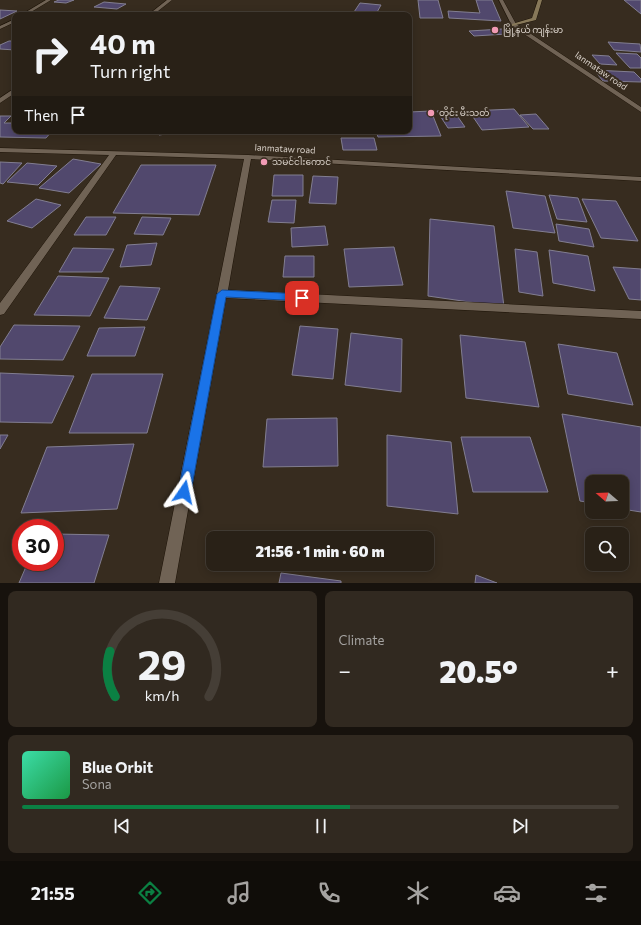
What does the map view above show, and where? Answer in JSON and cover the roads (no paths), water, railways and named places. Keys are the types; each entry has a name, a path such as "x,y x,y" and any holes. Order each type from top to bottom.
{"street":[{"path":"28,12 49,0"},
{"path":"154,12 170,0"},
{"name":"lanmataw road","path":"501,0 514,25 641,110"},
{"path":"514,25 534,19 540,0"},
{"path":"0,28 12,22"},
{"path":"0,101 12,92"},
{"name":"lanmataw road","path":"0,150 248,156 641,179"},
{"path":"0,311 114,153"},
{"path":"167,583 248,156"},
{"path":"222,294 640,317"}],"place":[{"name":"မြို့နယ် ကျန်းမာ","path":"495,30"},
{"name":"တိုင်း မီးသတ်","path":"431,113"},
{"name":"သမင်ငါးကောင်","path":"264,162"}]}
